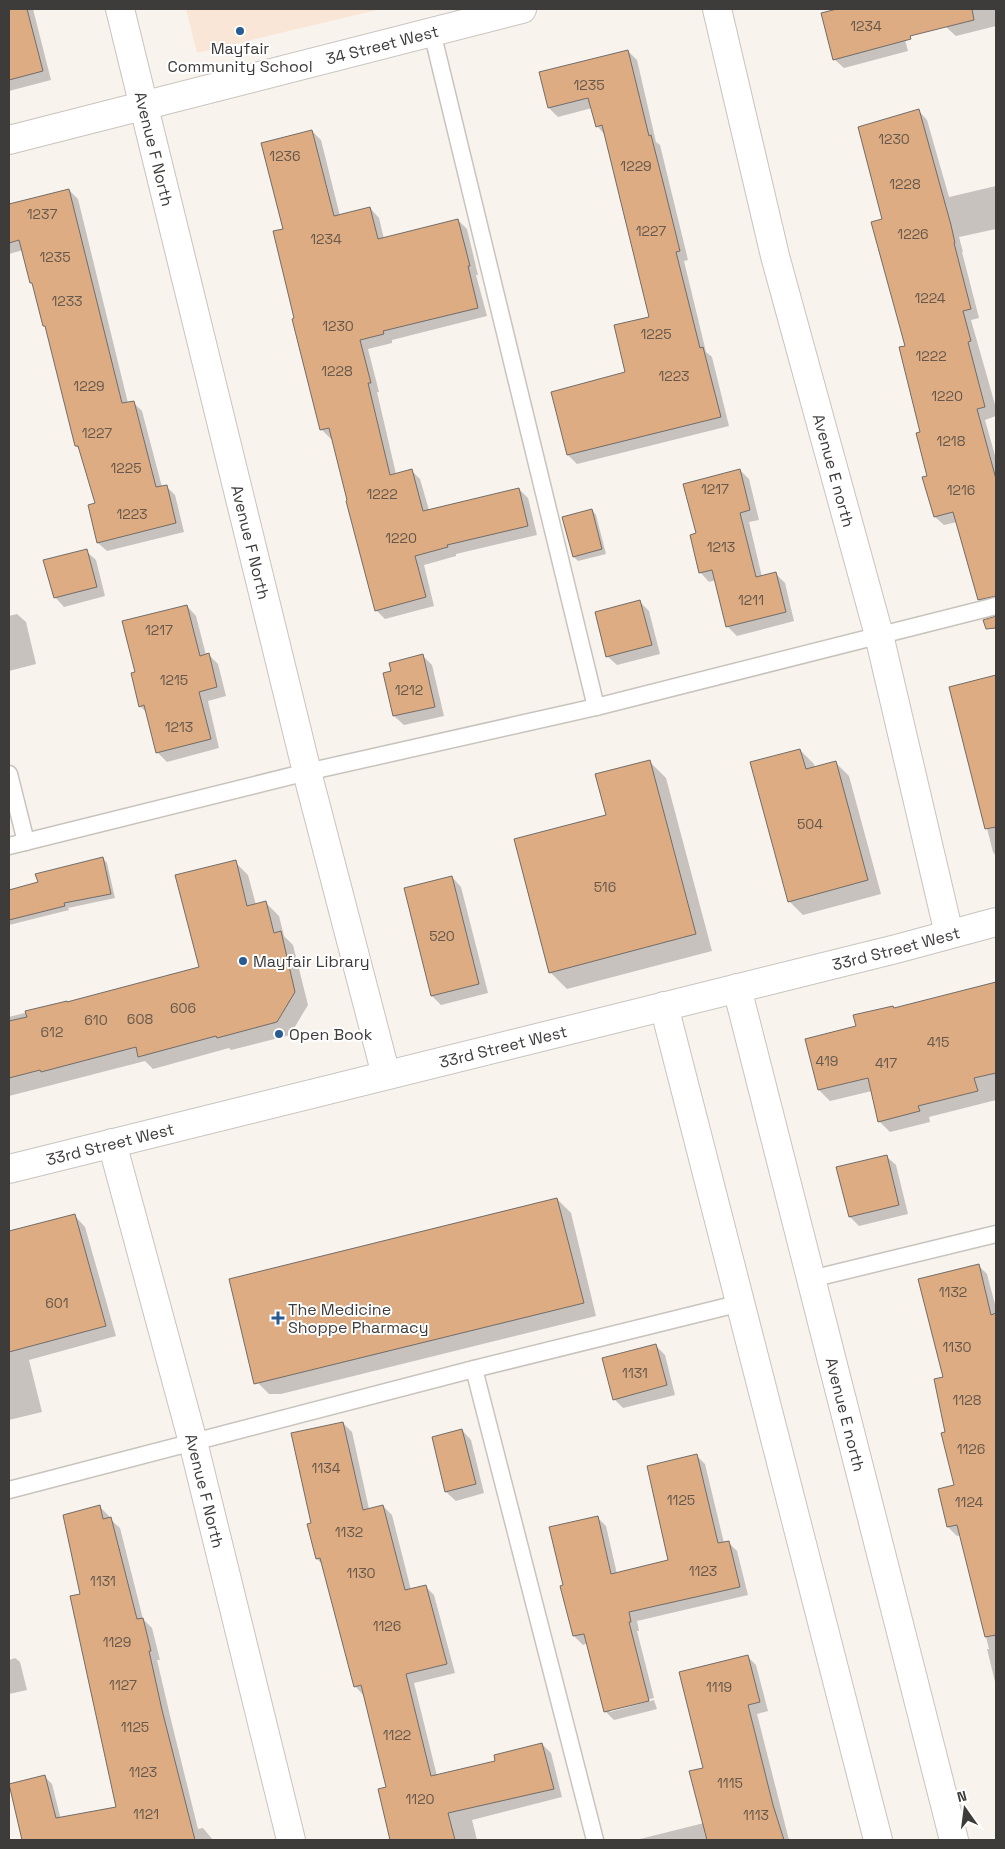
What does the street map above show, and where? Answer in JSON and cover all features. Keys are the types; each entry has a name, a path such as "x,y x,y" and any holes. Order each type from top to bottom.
{"street":[{"name":"Avenue F North","path":"120,9 308,772 386,1075"},
{"name":"34 Street West","path":"9,140 522,9"},
{"name":"Avenue E north","path":"716,9 776,256 879,635 949,934"},
{"name":"33rd Street West","path":"9,1169 996,922"},
{"name":"Avenue E north","path":"737,988 954,1840"},
{"path":"664,1006 878,1840"},
{"name":"Avenue F North","path":"112,1143 193,1442 291,1840"}],"lane":[{"path":"432,32 596,707"},
{"path":"9,846 308,772 596,707 996,606"},
{"path":"9,774 26,842"},
{"path":"811,1279 996,1234"},
{"path":"9,1490 474,1369 741,1303"},
{"path":"474,1369 595,1840"}],"shaded area":[{"name":"Mayfair Community School","path":"186,9 381,9 197,53"}],"building":[{"path":"9,9 27,9 43,71 9,80"},
{"path":"837,9 972,9 974,20 910,36 911,39 833,60 821,13"},
{"path":"628,50 680,251 676,252 700,348 703,347 721,417 567,455 551,392 625,372 614,325 649,317 602,125 596,127 588,98 548,108 539,72"},
{"path":"919,109 951,225 971,309 963,311 971,341 968,342 985,407 977,409 996,479 996,596 978,600 953,512 934,517 922,477 927,476 916,433 920,432 899,347 905,346 871,222 882,219 858,127"},
{"path":"312,130 334,216 370,207 378,239 458,219 470,266 468,266 478,308 383,331 384,334 360,340 371,383 368,383 390,475 412,469 423,511 519,488 528,526 447,545 448,547 415,556 426,597 375,611 329,428 320,430 292,319 294,318 273,231 283,229 261,143"},
{"path":"69,189 122,403 134,401 156,487 167,485 176,523 97,543 88,505 95,503 78,446 75,446 45,326 43,326 32,283 30,283 19,240 9,243 9,204"},
{"path":"740,469 750,510 740,513 756,577 776,572 786,612 726,627 712,570 699,573 690,535 696,533 683,484"},
{"path":"592,509 602,549 573,557 562,517"},
{"path":"87,549 97,587 54,598 43,560"},
{"path":"640,600 652,645 606,657 595,612"},
{"path":"187,605 200,656 209,653 217,687 199,692 211,739 156,753 144,705 139,707 131,673 135,672 122,621"},
{"path":"996,616 996,628 986,629 983,620"},
{"path":"423,654 435,707 393,716 383,673 391,671 389,663"},
{"path":"996,675 996,827 985,829 949,687"},
{"path":"800,749 806,769 836,761 868,880 788,902 750,762"},
{"path":"650,760 696,934 549,973 514,839 606,815 595,774"},
{"path":"103,857 111,894 64,903 65,906 9,920 9,890 38,882 35,874"},
{"path":"236,860 247,906 266,901 274,933 281,931 295,992 277,1022 138,1057 136,1047 41,1072 40,1070 9,1078 9,1021 27,1017 25,1011 67,1002 199,967 175,875"},
{"path":"452,876 479,984 431,996 404,888"},
{"path":"996,982 996,1073 974,1078 978,1091 918,1106 920,1111 878,1122 868,1078 818,1090 805,1039 856,1026 853,1015 893,1006 894,1008"},
{"path":"887,1155 899,1205 849,1217 836,1167"},
{"path":"557,1198 584,1303 254,1384 229,1279"},
{"path":"75,1214 106,1326 9,1352 9,1231"},
{"path":"979,1264 991,1315 996,1313 996,1635 985,1637 957,1525 947,1527 938,1489 954,1485 941,1433 945,1432 934,1379 943,1377 918,1279"},
{"path":"656,1344 667,1385 613,1400 602,1358"},
{"path":"343,1422 363,1510 383,1505 405,1590 426,1585 447,1664 406,1674 431,1776 495,1761 494,1755 542,1743 554,1789 448,1813 455,1840 390,1840 378,1789 386,1787 361,1685 354,1687 320,1558 316,1559 307,1524 311,1523 291,1433"},
{"path":"462,1429 476,1484 445,1492 432,1437"},
{"path":"697,1454 718,1543 729,1541 740,1587 629,1612 631,1622 629,1622 649,1701 604,1712 584,1634 573,1636 560,1586 563,1585 549,1527 598,1516 611,1574 668,1560 647,1466"},
{"path":"100,1505 103,1519 111,1517 137,1619 143,1618 162,1710 195,1840 22,1840 9,1784 45,1775 56,1818 116,1807 70,1596 80,1594 63,1515"},
{"path":"748,1655 760,1702 748,1705 773,1805 784,1840 707,1840 689,1771 703,1768 679,1672"}],"place":[{"name":"Mayfair Community School","path":"240,31"},
{"name":"Mayfair Library","path":"243,961"},
{"name":"Open Book","path":"279,1034"},
{"name":"The Medicine Shoppe Pharmacy","path":"278,1318"}]}
